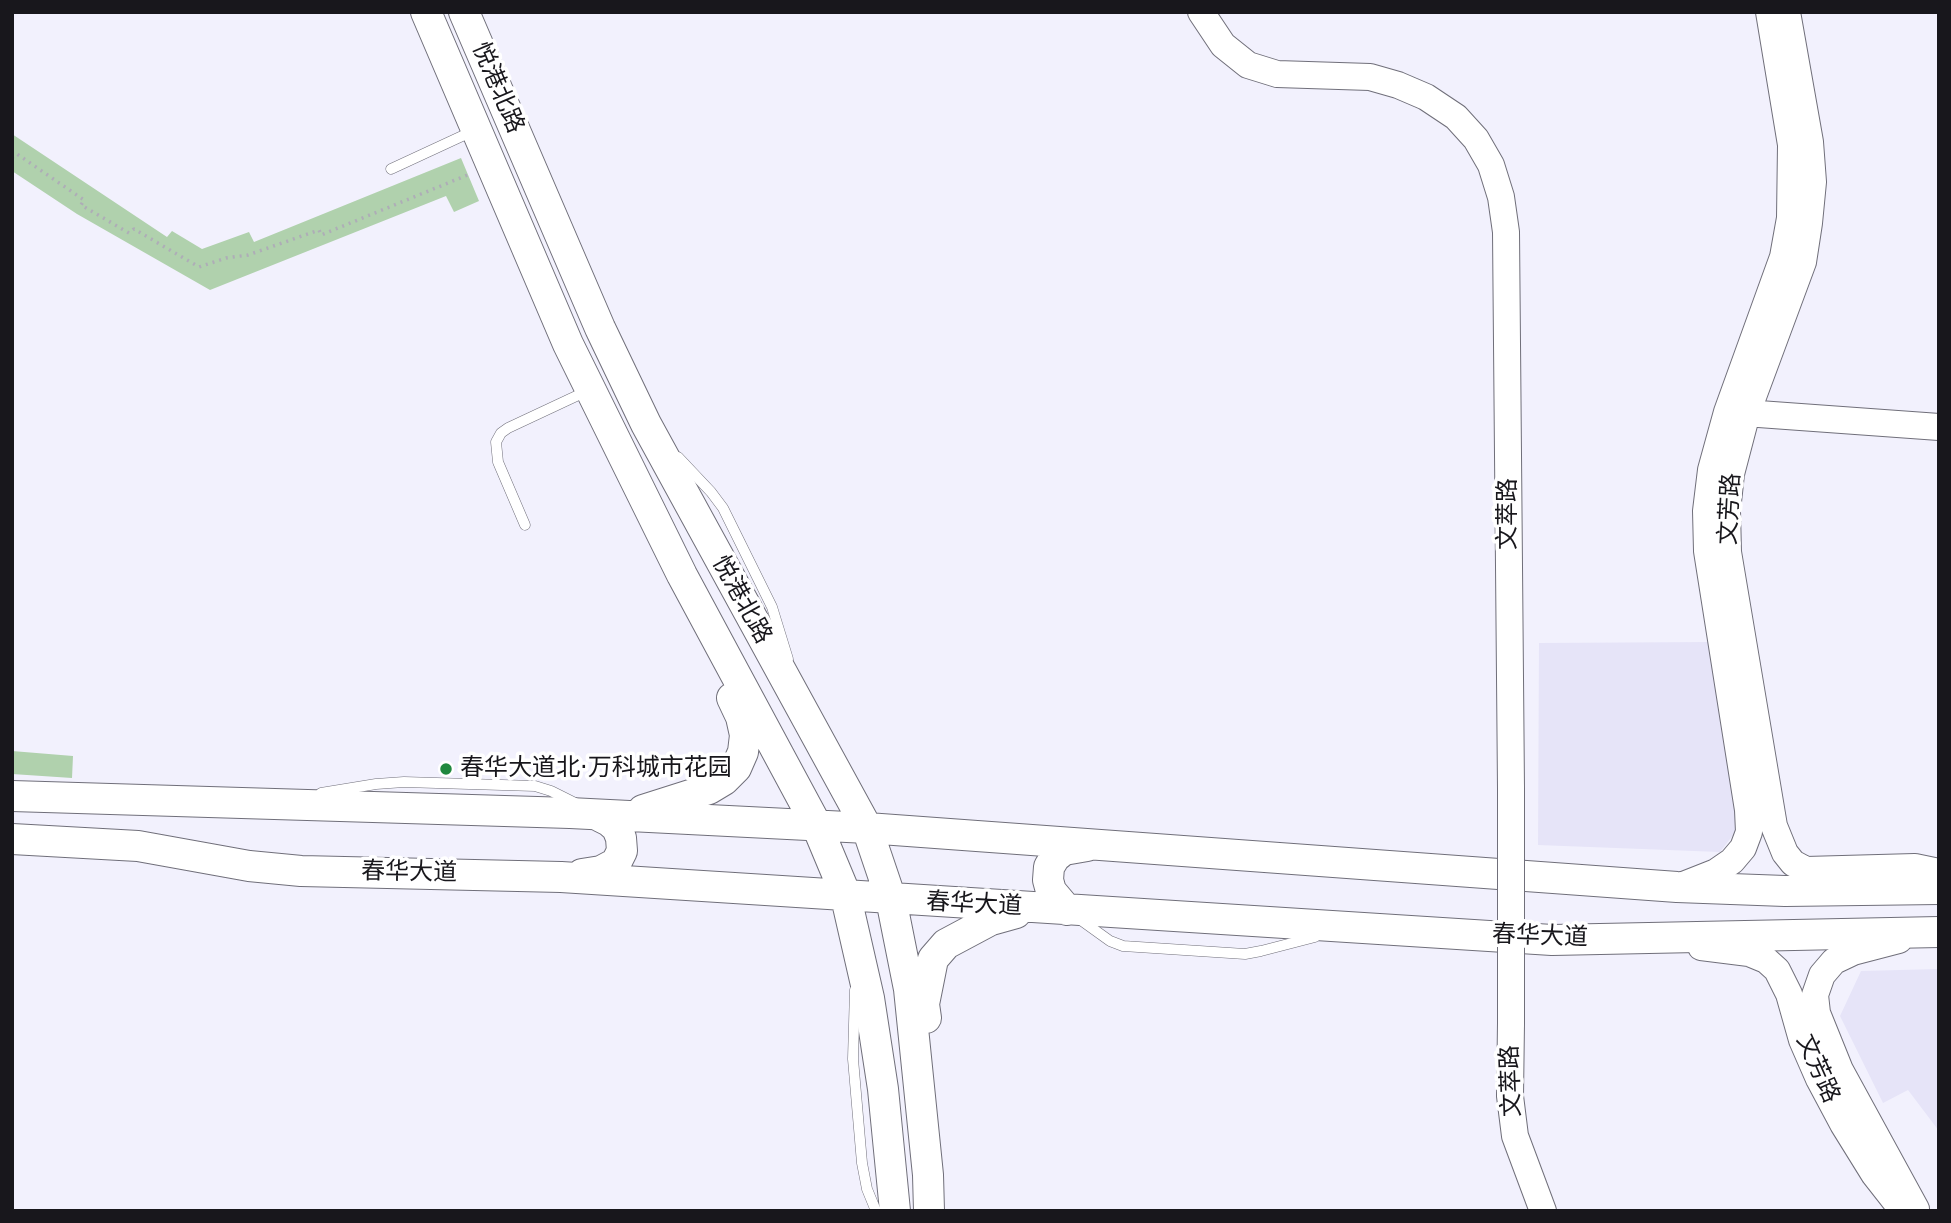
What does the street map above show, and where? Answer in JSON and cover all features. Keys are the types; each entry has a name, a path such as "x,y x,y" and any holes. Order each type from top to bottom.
{"main road":[{"name":"悦港北路","path":"426,12 568,344 682,575 817,826 845,893 869,999 883,1089 895,1211"},
{"name":"悦港北路","path":"464,12 595,316 646,424 867,828 891,900 909,989 928,1175 929,1211"},
{"path":"610,816 709,789 724,780 736,768 743,752 745,735 741,717 702,638 682,575"},
{"path":"12,796 610,816 867,828 1677,887 1784,891 1939,888"},
{"path":"561,877 601,871 616,863 622,851 621,838 617,828 609,821 610,816"},
{"name":"春华大道","path":"12,839 138,846 249,866 301,871 561,877 1552,940 1932,932"},
{"path":"1067,910 1051,891 1049,867 1064,850 1094,844"},
{"path":"928,1175 936,1105 924,1004 933,960 946,944 969,930 991,920 1032,908"}],"street":[{"name":"文萃路","path":"1201,12 1223,45 1248,65 1277,74 1370,77 1426,97 1456,117 1476,139 1491,165 1501,197 1506,232 1511,789 1510,1096 1515,1136 1543,1211"},
{"name":"文芳路","path":"1769,12 1791,145 1790,218 1783,257 1737,413 1727,510 1728,552 1778,841 1793,863 1806,870 1915,867 1939,872"},
{"name":"文芳路","path":"1677,887 1716,872 1732,861 1743,848 1749,832 1748,810 1707,551 1706,511 1711,470 1803,262 1813,182 1810,142 1787,12"},
{"path":"1737,413 1939,427"},
{"name":"文芳路","path":"1917,1211 1840,1070 1817,1013 1815,995 1822,975 1834,961 1853,952 1932,932"},
{"name":"文芳路","path":"1640,939 1749,953 1766,960 1777,970 1789,994 1802,1040 1819,1079 1874,1174 1903,1211"}],"lane":[{"path":"391,169 477,130"},
{"path":"525,525 498,462 496,442 508,428 590,389"},
{"path":"858,951 853,1059 862,1163 867,1189 876,1211"}],"path":[{"path":"12,158 16,154 84,200 81,205 129,233 134,229 199,267 226,258 248,255 319,230 321,235 476,172"}],"shaded area":[{"path":"1711,642 1740,826 1720,852 1538,845 1539,643"},
{"path":"1939,969 1939,1131 1908,1090 1883,1103 1840,1016 1861,971"}],"green space":[{"path":"12,134 167,237 172,231 202,249 249,232 254,242 461,158 479,201 454,212 446,196 210,290 77,214 12,171"},
{"path":"12,751 73,756 72,778 12,774"}],"place":[{"name":"春华大道北·万科城市花园","path":"446,769"}]}
